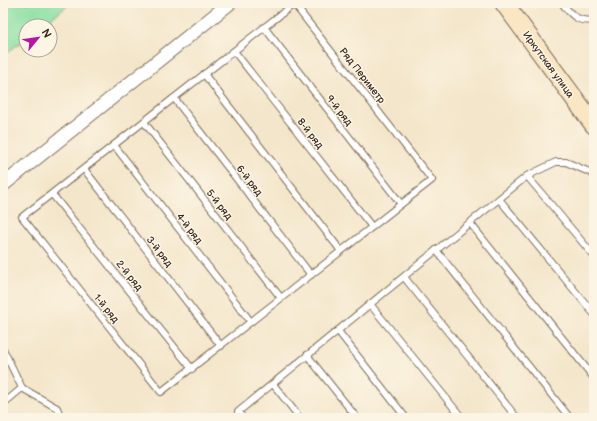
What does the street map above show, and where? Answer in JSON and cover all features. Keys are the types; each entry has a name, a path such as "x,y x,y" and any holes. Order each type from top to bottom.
{"street":[{"path":"3,185 230,3"},
{"name":"Иркутская улица","path":"504,3 594,125"}],"lane":[{"name":"Ряд Периметр","path":"28,225 22,218 294,3 432,180 173,383"},
{"path":"562,3 571,14 580,21 594,20"},
{"name":"9-й ряд","path":"264,27 401,204"},
{"name":"8-й ряд","path":"234,51 372,227"},
{"path":"204,74 341,251"},
{"name":"6-й ряд","path":"174,98 311,275"},
{"name":"5-й ряд","path":"144,122 281,298"},
{"name":"4-й ряд","path":"114,145 251,322"},
{"path":"243,418 238,412 527,176 556,162 566,162 594,174"},
{"name":"3-й ряд","path":"84,169 221,346"},
{"path":"527,176 594,256"},
{"name":"2-й ряд","path":"52,194 192,369"},
{"path":"500,199 594,314"},
{"path":"470,223 594,378"},
{"name":"1-й ряд","path":"28,225 161,392 173,383"},
{"path":"436,250 570,418"},
{"path":"404,277 517,418"},
{"path":"370,304 462,418"},
{"path":"338,330 406,418"},
{"path":"3,349 22,388 57,408 61,418"},
{"path":"307,356 357,418"},
{"path":"273,384 300,418"},
{"path":"3,404 22,388"}],"green space":[{"path":"3,3 71,3 51,18 18,18 18,44 3,56"}]}
